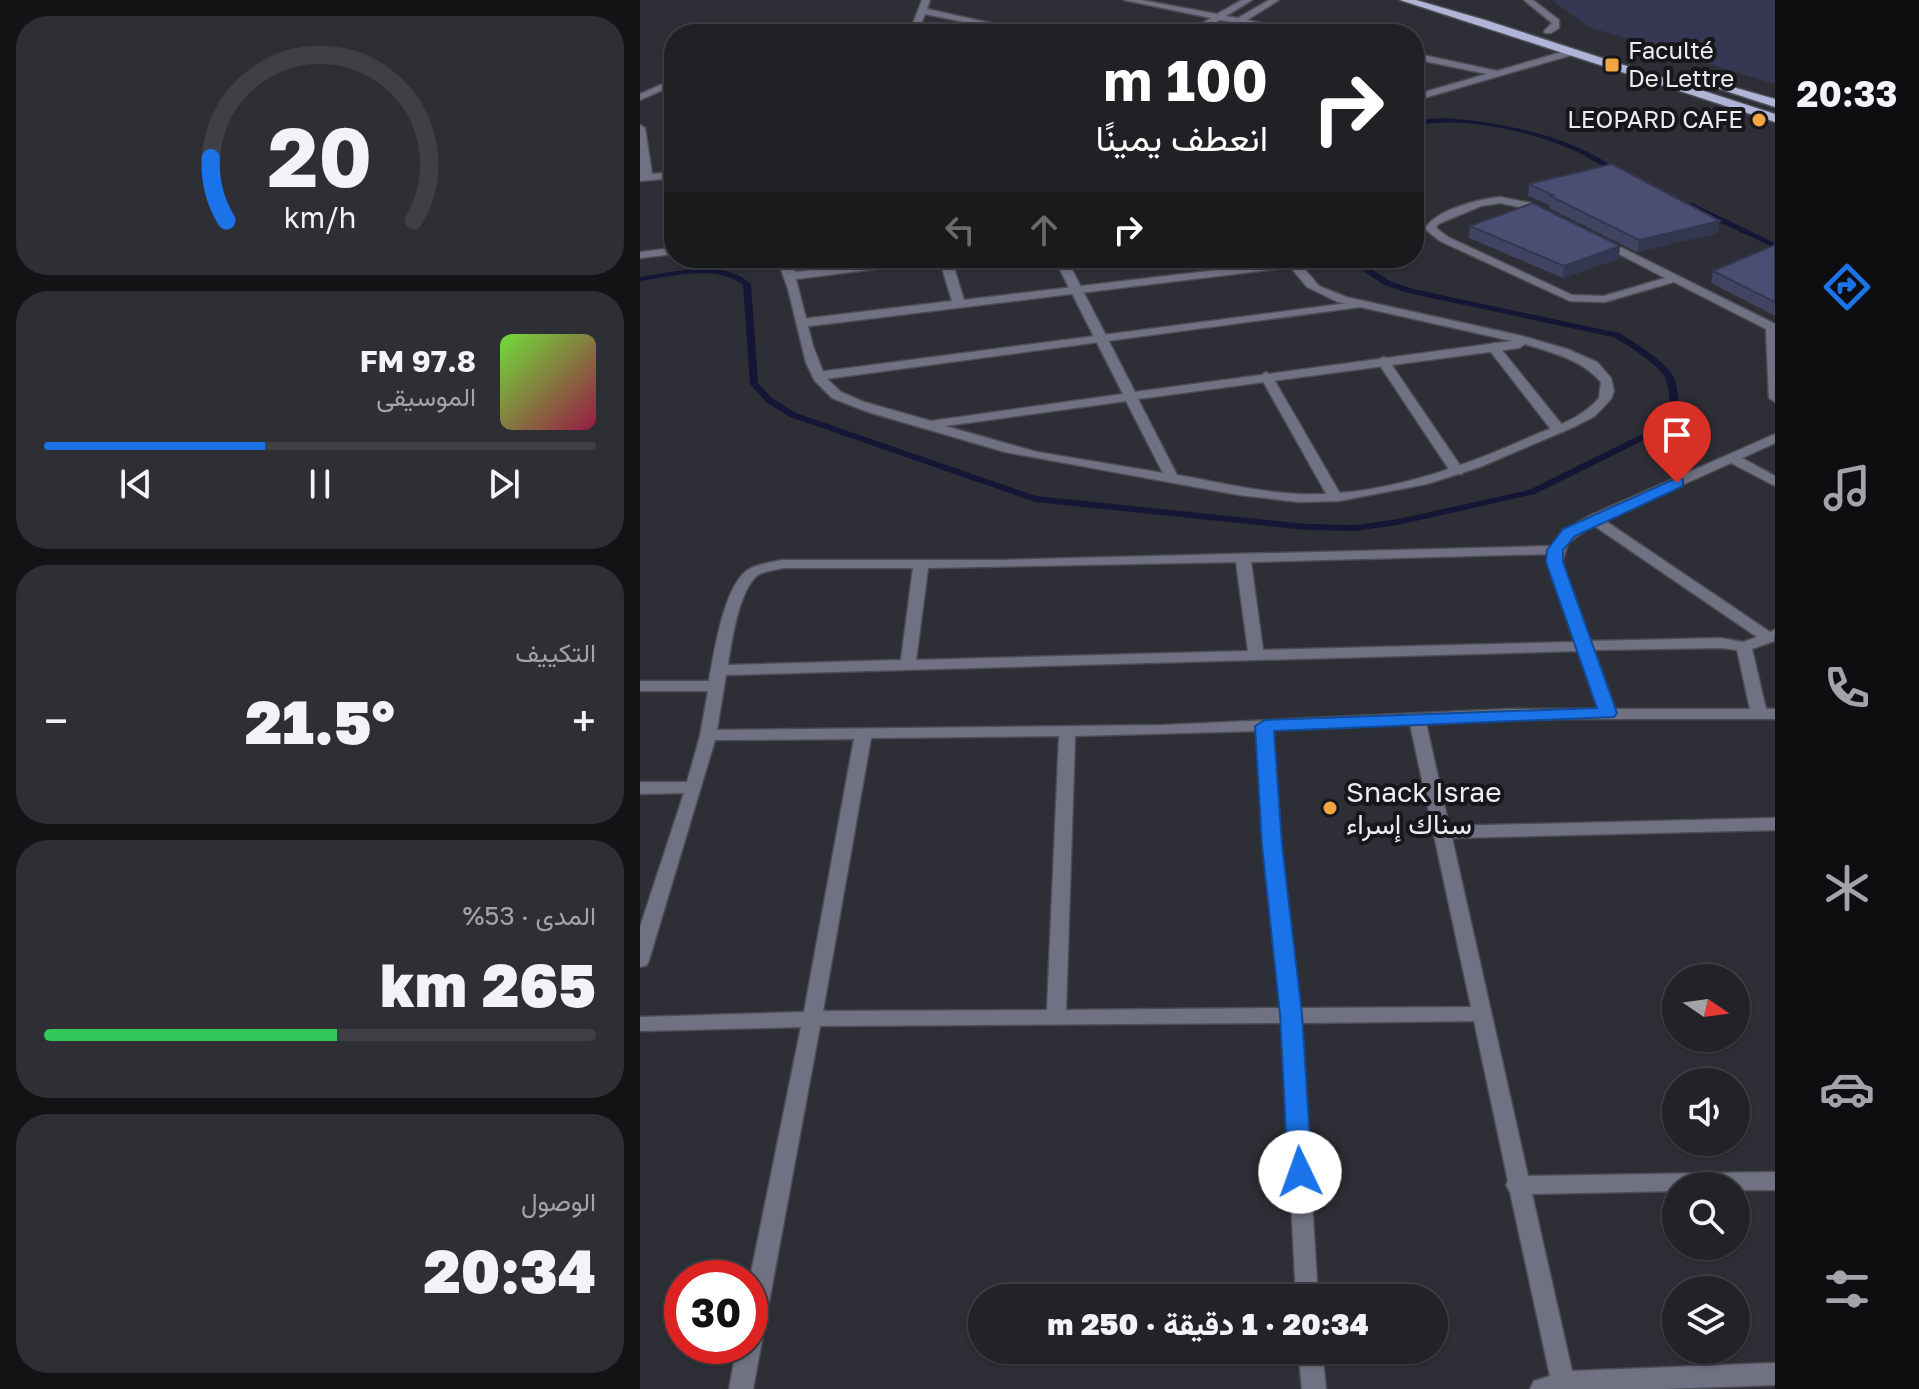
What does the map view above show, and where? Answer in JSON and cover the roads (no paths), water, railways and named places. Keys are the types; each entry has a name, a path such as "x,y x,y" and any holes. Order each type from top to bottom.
{"main road":[{"path":"1405,0 1775,118"},
{"path":"1448,0 1656,65"},
{"path":"1670,70 1775,103"}],"street":[{"path":"917,24 926,0"},
{"path":"1128,0 1260,24"},
{"path":"1206,24 1248,0"},
{"path":"1234,24 1275,0"},
{"path":"1528,0 1556,22 1556,26 1548,31"},
{"path":"922,11 986,24"},
{"path":"1424,95 1572,52"},
{"path":"1424,58 1499,74"},
{"path":"640,97 664,86"},
{"path":"640,128 644,178 664,176"},
{"path":"1564,223 1522,202 1501,198 1430,226 1434,233 1444,239 1547,291 1570,298 1605,299 1676,278"},
{"path":"1592,236 1773,328 1775,398"},
{"path":"640,255 664,252"},
{"path":"787,268 818,376 826,388 836,394 1040,457 1290,497 1335,497 1398,488 1457,471 1485,462 1558,429 1596,409 1607,396 1608,385 1604,375 1593,364 1562,349 1356,305 1317,289 1296,268"},
{"path":"791,276 857,268"},
{"path":"948,268 959,304"},
{"path":"1065,268 1172,478"},
{"path":"802,323 1239,268"},
{"path":"818,376 1356,305"},
{"path":"929,425 1266,376 1533,342"},
{"path":"1493,347 1558,429"},
{"path":"1383,361 1457,471"},
{"path":"1266,376 1335,497"},
{"path":"1608,713 1555,562 1555,550 1569,532 1594,519 1775,438"},
{"path":"1733,458 1775,482"},
{"path":"1594,519 1772,637"},
{"path":"640,960 708,735 717,678 737,594 753,572 782,564 1243,559 1555,550"},
{"path":"1243,559 1256,656"},
{"path":"908,665 921,564"},
{"path":"640,686 908,665 1721,643 1744,647 1772,637"},
{"path":"708,735 1067,731 1608,713 1767,714 1744,647"},
{"path":"1417,719 1444,832 1517,1185 1552,1386 1775,1374"},
{"path":"1265,726 1272,845 1291,1014 1306,1284"},
{"path":"1056,1018 1067,731"},
{"path":"765,1260 841,870 863,734"},
{"path":"640,788 692,787"},
{"path":"1444,832 1775,824"},
{"path":"640,1024 812,1019 1480,1014"},
{"path":"1517,1185 1775,1181"},
{"path":"741,1389 746,1364"},
{"path":"1311,1364 1314,1389"}],"waterway":[{"path":"1424,122 1468,122 1535,135 1588,155 1619,173"},
{"path":"1689,205 1775,246"},
{"path":"640,279 696,272 738,277 747,284 754,384 769,400 793,415 1035,499 1307,527 1356,528 1398,522 1532,492 1655,431 1674,406 1673,388 1667,373 1631,343 1616,335 1411,291 1387,283 1364,268"}],"place":[{"name":"Faculté De Lettre","path":"1612,65"},
{"name":"LEOPARD CAFE","path":"1759,120"},
{"name":"Snack Israe سناك إسراء","path":"1330,808"}]}
